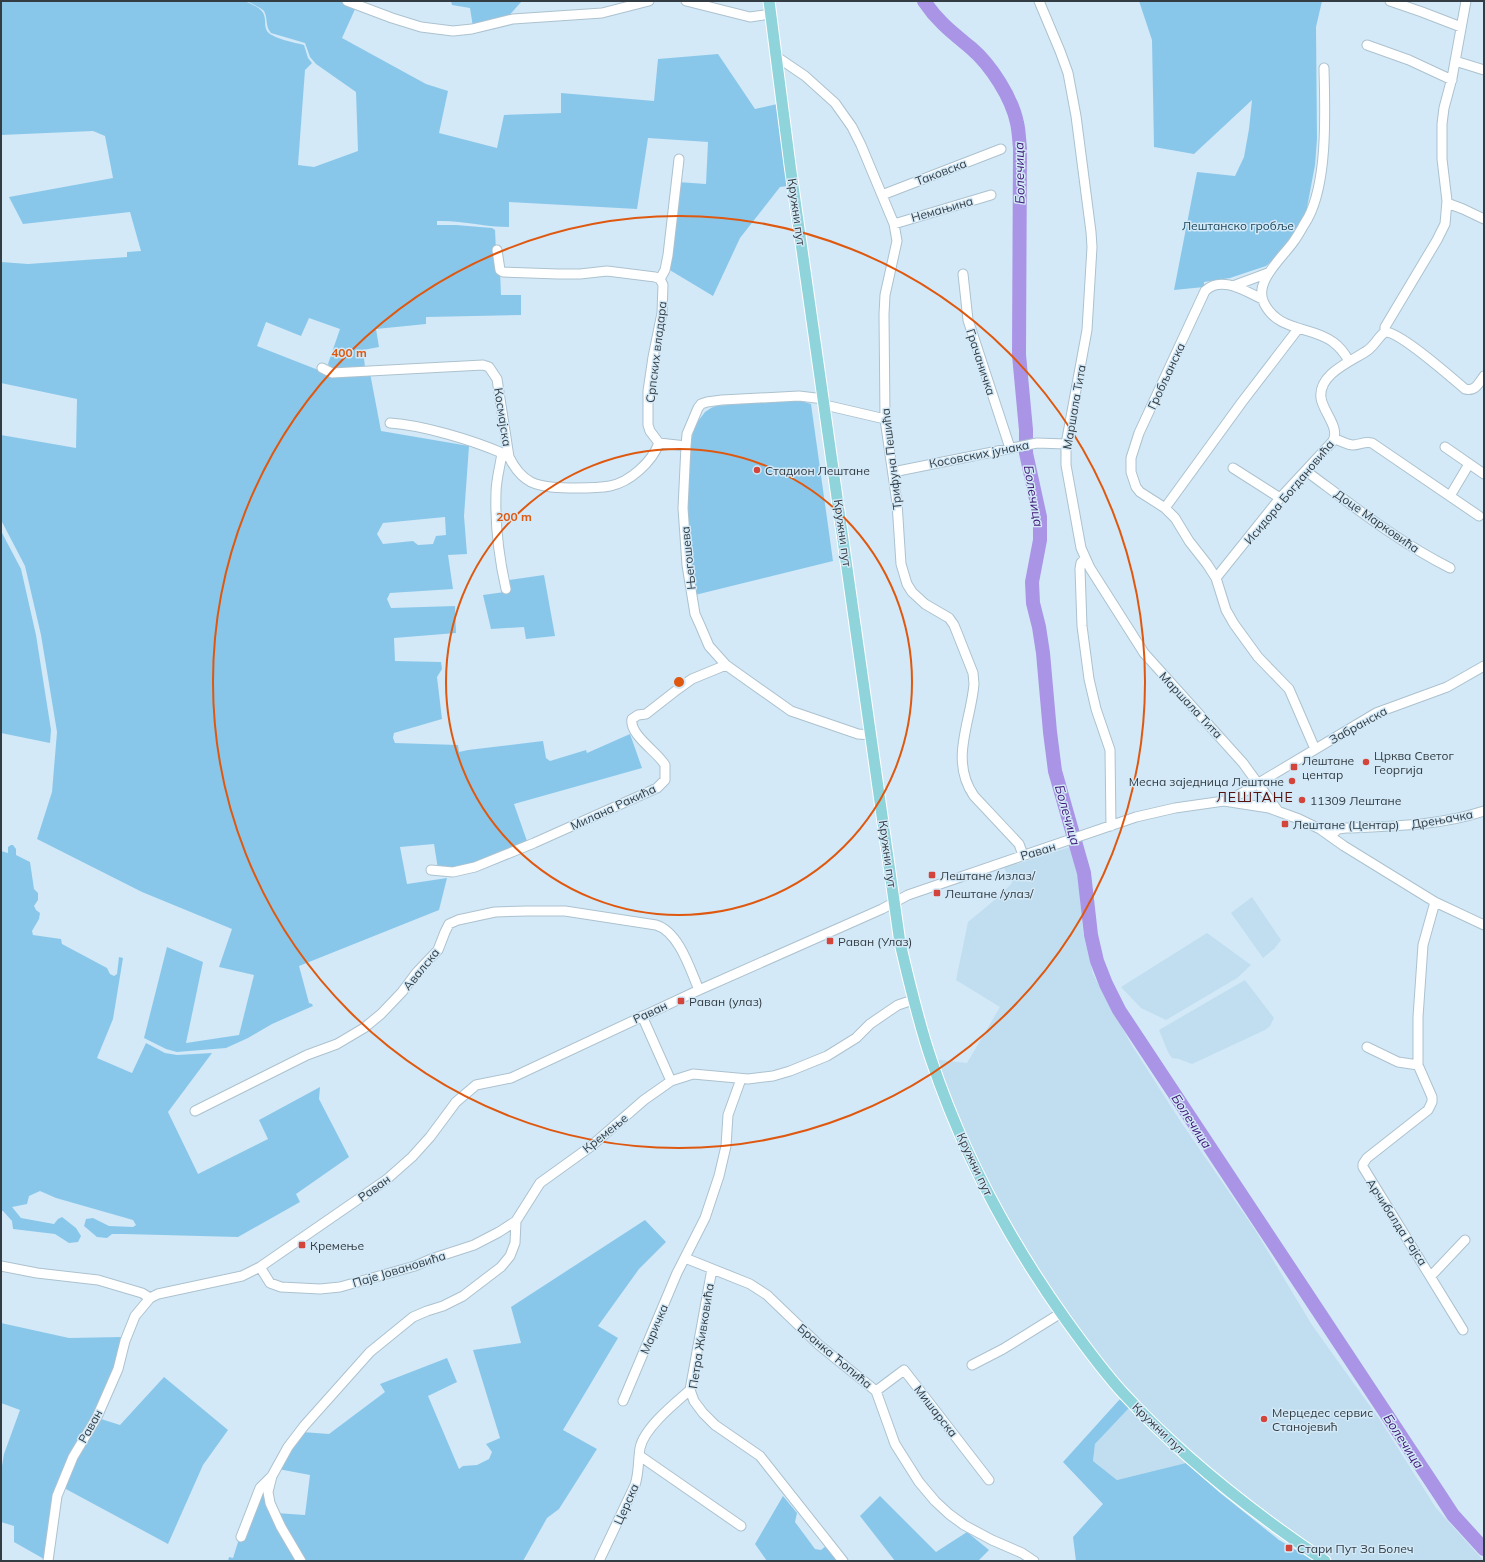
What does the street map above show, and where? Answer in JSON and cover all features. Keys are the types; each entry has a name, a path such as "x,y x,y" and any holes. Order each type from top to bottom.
{"main road":[{"name":"Кружни пут","path":"769,1 790,166 900,943 913,1000 941,1088 978,1174 1020,1250 1047,1294 1104,1371 1124,1394 1179,1449 1242,1501 1325,1561"}],"street":[{"path":"347,1 392,18 434,29 453,31 472,29 513,19 602,13 649,1"},
{"path":"686,1 750,17 771,14"},
{"name":"Маршала Тита","path":"1039,1 1068,73 1091,221 1092,247 1087,330 1066,444 1065,460 1078,536 1085,559 1133,638 1144,653 1224,741 1258,783 1278,811"},
{"path":"1390,1 1461,27"},
{"name":"Исидора Богдановића","path":"1216,578 1280,498 1334,439 1335,433 1322,402 1321,391 1328,378 1336,370 1367,350 1385,332 1385,327 1445,224 1447,203 1441,136 1444,108 1452,80 1466,1"},
{"path":"1367,45 1408,60 1452,80"},
{"name":"Трифуна Пешића","path":"777,57 805,76 835,103 852,127 894,224 897,241 886,295 884,314 885,419 893,472 902,564 909,589 918,599 952,621 974,679 974,694 961,750 964,773 969,789 994,818 1018,842 1023,856"},
{"path":"1455,61 1484,70"},
{"path":"1324,68 1325,107 1323,152 1317,193 1308,216 1294,241 1268,273 1262,293 1262,299 1270,312 1278,320 1333,342 1349,361"},
{"name":"Таковска","path":"882,195 1001,149"},
{"name":"Српских владара","path":"659,443 650,431 648,425 648,391 662,313 663,285 660,279 665,270 668,255 679,159"},
{"name":"Немањина","path":"894,224 991,195"},
{"path":"1447,203 1484,219"},
{"path":"497,250 500,270 503,272 565,274 607,271 655,277 660,279"},
{"path":"1233,286 1268,273"},
{"name":"Грачаничка","path":"963,274 968,320 971,332 1010,448"},
{"name":"Гробљанска","path":"1262,299 1233,286 1218,284 1210,286 1205,291 1140,433 1131,458 1131,472 1136,487 1145,496 1165,508 1175,518 1189,541 1207,564 1216,578 1226,610 1234,624 1258,657 1289,690 1315,749"},
{"path":"1165,508 1242,402 1298,329"},
{"path":"1385,332 1395,335 1424,355 1465,389 1469,390 1475,388 1484,376"},
{"name":"Космајска","path":"322,368 332,372 483,365 488,367 497,379 505,455 523,477 538,485 563,488 612,486 642,468 659,443"},
{"name":"Његошева","path":"824,402 799,396 707,402 701,404 687,434 683,508 687,565 695,614 709,646 726,665 791,711 858,734 871,735"},
{"path":"824,402 885,419"},
{"path":"390,424 410,426 449,435 483,445 505,455 496,492 497,530 506,589"},
{"path":"1334,439 1349,445 1356,445 1364,442 1372,443 1479,516"},
{"path":"659,443 686,446"},
{"name":"Косовских јунака","path":"893,472 1032,444 1066,444"},
{"path":"1445,447 1484,474"},
{"path":"1450,496 1469,464"},
{"path":"1233,468 1280,498"},
{"name":"Доце Марковића","path":"1306,470 1360,512 1431,558 1450,568"},
{"path":"1085,559 1081,563 1080,570 1082,626 1089,679 1096,708 1110,750 1111,826"},
{"name":"Милана Ракића","path":"431,870 453,872 475,867 534,843 657,788 665,780 665,766 634,731 632,727 632,719 638,715 646,714 692,679 726,665"},
{"name":"Забранска","path":"1258,783 1376,713 1446,686 1484,666"},
{"name":"Раван","path":"1224,802 1234,798 1258,783"},
{"name":"Раван","path":"48,1561 57,1496 73,1457 96,1417 118,1369 131,1324 135,1316 150,1298 166,1292 242,1276 260,1267 386,1180 412,1157 426,1142 456,1102 476,1085 511,1078 642,1016 882,909 894,901 916,892 1064,843 1136,817 1175,808 1224,802 1259,805 1278,811"},
{"path":"1278,811 1313,826 1435,902 1484,925"},
{"name":"Дрењачка","path":"1330,836 1338,830 1346,828 1427,824 1484,812"},
{"name":"Арчибалда Рајса","path":"1435,902 1423,946 1418,1017 1418,1065 1430,1091 1432,1102 1431,1107 1367,1158 1363,1164 1363,1167 1463,1330"},
{"name":"Авалска","path":"195,1111 308,1055 337,1044 364,1028 381,1014 402,992 417,972 438,950 449,924 464,918 495,912 565,911 656,925 667,930 675,940 699,990"},
{"name":"Кремење","path":"301,1561 281,1527 270,1503 268,1492 272,1476 288,1447 304,1426 370,1352 413,1317 443,1306 464,1296 501,1267 510,1256 515,1243 516,1221 540,1183 590,1146 644,1100 671,1081 694,1074 741,1079 773,1076 820,1059 856,1038 870,1024 889,1011 913,1000"},
{"path":"642,1016 671,1081"},
{"path":"1367,1047 1398,1062 1409,1065 1418,1065"},
{"path":"685,1258 705,1218 719,1176 726,1146 728,1115 741,1079"},
{"name":"Паје Јовановића","path":"260,1267 270,1283 281,1287 320,1289 340,1287 415,1266 431,1259 474,1245 516,1221"},
{"path":"1431,1276 1465,1240"},
{"name":"Петра Живковића","path":"685,1258 712,1269 690,1390 694,1401 714,1425 760,1456 843,1561"},
{"name":"Маричка","path":"623,1401 677,1273 685,1258"},
{"path":"1,1266 37,1274 98,1280 142,1293 150,1298"},
{"name":"Бранка Ћопића","path":"712,1269 750,1284 768,1295 819,1346 876,1391 888,1426 898,1448 919,1482 935,1501 949,1514 964,1525 992,1540 1022,1553 1034,1561"},
{"path":"972,1365 1003,1349 1061,1313"},
{"name":"Мишарска","path":"876,1391 904,1370 989,1480"},
{"name":"Церска","path":"599,1561 635,1485 640,1448 652,1426 690,1390"},
{"path":"640,1456 741,1526"},
{"name":"Кремење","path":"241,1537 260,1488 272,1476"}],"shaded area":[{"path":"1070,847 1079,882 1083,933 1093,974 1131,1044 1181,1122 1255,1230 1312,1325 1380,1420 1436,1508 1484,1561 1330,1561 1291,1534 1194,1457 1125,1389 1100,1361 1045,1283 992,1195 931,1059 967,1063 1000,1007 956,980 968,922 997,898 1012,883 1004,868"},
{"path":"1252,897 1281,940 1275,948 1263,958 1231,913"},
{"path":"1207,933 1251,965 1237,978 1166,1020 1141,1008 1121,987"},
{"path":"1245,980 1274,1018 1270,1026 1265,1030 1192,1064 1172,1058 1159,1030"},
{"path":"1129,1408 1186,1463 1117,1480 1093,1461 1095,1444"}],"green space":[{"path":"1,1 245,1 259,8 265,17 265,25 269,34 284,40 304,45 308,58 312,63 305,70 298,165 314,167 358,151 356,92 316,64 310,57 305,43 271,33 268,28 264,11 258,7 247,1 342,1 356,7 342,38 426,84 448,91 439,133 497,148 504,115 561,113 561,93 654,101 658,59 718,54 755,109 777,104 788,186 780,187 740,238 713,296 668,269 678,182 706,184 708,142 648,138 637,209 509,202 509,227 437,221 437,225 492,228 495,230 496,250 500,271 501,295 521,295 521,315 426,317 426,324 376,329 379,347 363,350 365,367 332,369 328,364 340,329 309,318 301,336 266,322 257,346 331,375 370,373 381,431 469,446 464,516 467,554 448,555 453,589 390,593 387,599 391,608 455,606 456,633 394,638 395,661 441,662 442,669 437,677 442,719 394,733 393,738 395,743 458,745 459,752 543,741 546,758 550,761 586,750 587,753 630,734 642,768 514,804 528,844 459,869 438,869 434,844 400,847 407,884 447,878 439,910 299,966 309,1003 313,1006 272,1024 248,1038 226,1048 177,1052 166,1049 144,1038 167,947 203,962 186,1043 239,1035 254,975 219,967 232,929 142,892 37,839 52,792 57,732 41,635 25,566 1,520 1,435 76,448 77,399 1,383 1,262 28,264 127,257 127,252 141,251 130,212 23,224 9,197 113,178 105,136 93,131 1,135","holes":["445,517 446,535 436,536 433,544 418,545 413,541 383,544 377,534 383,523"]},
{"path":"451,1 522,1 505,20 473,27 470,8 452,5"},
{"name":"Лештанско гробље","path":"1139,1 1322,1 1316,27 1317,139 1315,165 1306,213 1300,227 1280,254 1266,266 1230,278 1204,282 1204,287 1174,290 1197,172 1235,176 1244,157 1252,100 1194,154 1154,147 1152,40"},
{"path":"795,399 811,404 833,561 695,595 687,537 688,452 695,425 705,412 716,406"},
{"path":"1,531 21,569 36,635 51,730 50,743 1,733"},
{"path":"544,575 555,636 526,639 524,627 491,629 483,595 511,591 509,580"},
{"path":"13,845 16,849 16,855 30,862 34,889 38,893 38,900 34,906 40,913 39,919 32,931 33,935 61,939 62,944 107,968 110,974 114,976 117,974 119,957 123,958 113,1019 97,1058 132,1073 146,1043 165,1053 177,1055 212,1053 168,1112 198,1174 268,1139 259,1120 320,1087 319,1099 349,1157 296,1194 300,1202 238,1237 112,1234 107,1238 97,1237 84,1226 86,1219 93,1218 109,1226 133,1227 136,1225 133,1220 56,1198 40,1191 29,1196 27,1204 12,1207 21,1218 54,1224 62,1217 76,1228 81,1236 78,1242 69,1243 55,1234 13,1229 12,1221 3,1211 1,1211 1,851 8,853 8,847"},
{"path":"645,1220 666,1242 639,1269 598,1326 618,1338 563,1430 597,1449 559,1509 547,1518 523,1561 302,1561 276,1513 305,1515 310,1475 278,1469 302,1432 329,1434 385,1392 380,1384 447,1358 457,1382 428,1396 459,1469 463,1466 477,1465 489,1459 492,1452 486,1444 500,1438 473,1350 521,1343 511,1307"},
{"path":"1,1323 69,1338 122,1337 113,1372 93,1415 70,1455 44,1559 14,1542 14,1526 1,1522 1,1472 4,1454 20,1410 1,1403"},
{"path":"164,1377 228,1430 203,1465 168,1544 64,1488 76,1459 101,1419 120,1425"},
{"path":"1120,1399 1129,1408 1095,1444 1093,1461 1117,1480 1186,1463 1219,1492 1279,1540 1314,1561 1076,1561 1073,1537 1103,1504 1063,1462"},
{"path":"262,1488 267,1489 299,1561 228,1561 229,1557 233,1558 239,1539"},
{"path":"783,1496 797,1513 795,1522 815,1549 821,1550 826,1546 838,1561 767,1561 755,1544"},
{"path":"880,1496 936,1552 967,1532 989,1550 978,1561 895,1561 860,1516"}],"waterway":[{"name":"Болечица","path":"924,1 940,21 986,63 1006,93 1011,103 1018,126 1020,148 1019,355 1026,430 1026,453 1040,517 1040,540 1032,582 1033,603 1043,653 1055,771 1084,873 1091,935 1097,961 1106,984 1119,1010 1453,1515 1484,1549"}],"place":[{"name":"Стадион Лештане","path":"757,470"},
{"name":"Црква Светог Георгија","path":"1366,762"},
{"name":"Лештане центар","path":"1294,767"},
{"name":"Месна заједница Лештане","path":"1292,781"},
{"name":"11309 Лештане","path":"1302,800"},
{"name":"Лештане (Центар)","path":"1285,824"},
{"name":"Лештане /излаз/","path":"932,875"},
{"name":"Лештане /улаз/","path":"937,893"},
{"name":"Раван (Улаз)","path":"830,941"},
{"name":"Раван (улаз)","path":"681,1001"},
{"name":"Кремење","path":"302,1245"},
{"name":"Мерцедес сервис Станојевић","path":"1264,1419"},
{"name":"Стари Пут За Болеч","path":"1289,1548"}],"district":[{"name":"ЛЕШТАНЕ","path":"1255,797"}]}
